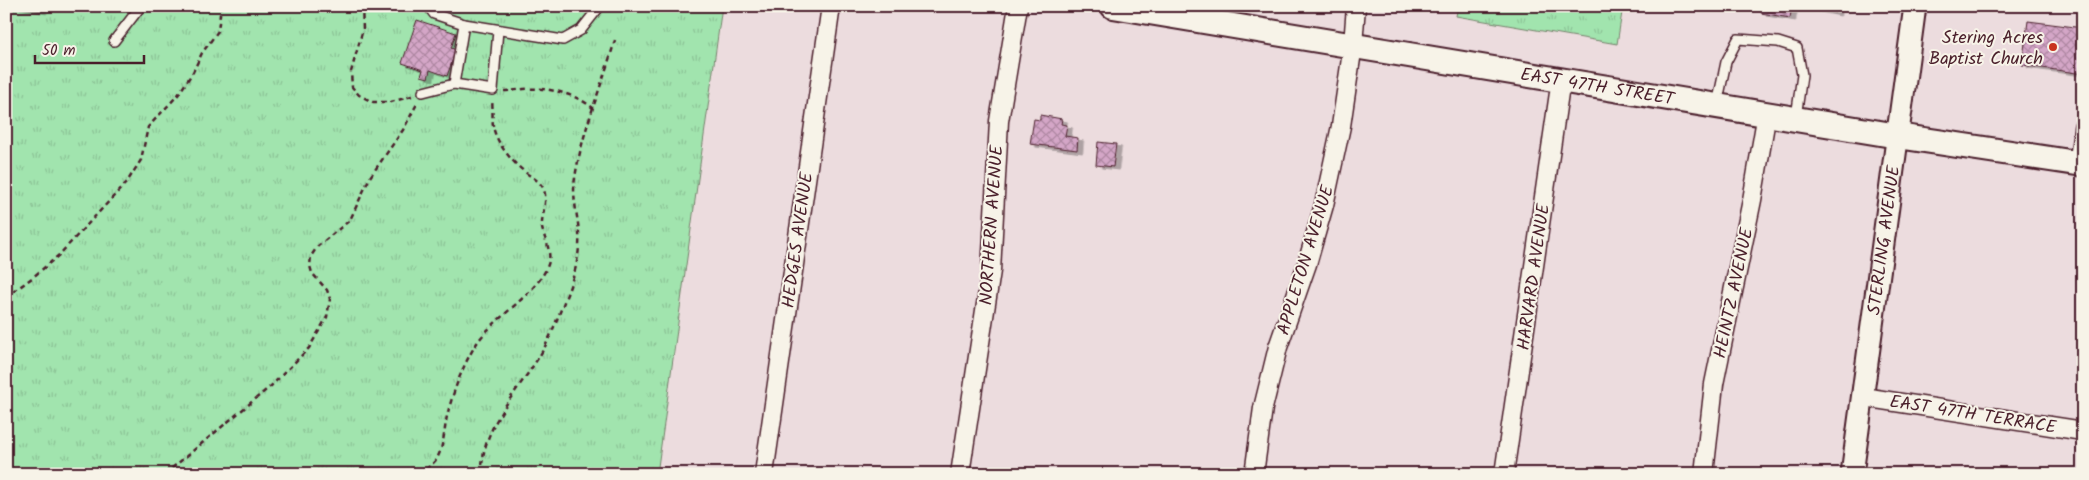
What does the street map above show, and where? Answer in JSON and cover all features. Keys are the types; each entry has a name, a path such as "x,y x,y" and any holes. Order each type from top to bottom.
{"main road":[{"name":"EAST 47TH STREET","path":"1113,6 1898,136 2078,163"}],"street":[{"name":"HEDGES AVENUE","path":"764,474 831,6"},
{"name":"NORTHERN AVENUE","path":"960,474 991,271 999,121 1018,6"},
{"name":"APPLETON AVENUE","path":"1254,474 1263,408 1278,347 1307,264 1324,205 1341,126 1353,45 1356,6"},
{"name":"STERLING AVENUE","path":"1852,474 1915,6"},
{"name":"HARVARD AVENUE","path":"1504,474 1561,80"},
{"name":"HEINTZ AVENUE","path":"1704,474 1714,384 1752,200 1767,113"},
{"name":"EAST 47TH TERRACE","path":"1863,397 2083,431"}],"lane":[{"path":"114,41 141,6"},
{"path":"428,6 434,14 464,24 563,40 581,30 600,6"},
{"path":"454,84 464,24"},
{"path":"423,92 454,84 493,90 498,30"},
{"path":"1717,105 1726,62 1738,39 1778,42 1797,48 1802,75 1796,118"},
{"path":"2078,163 2079,125"}],"path":[{"path":"6,297 59,255 127,182 141,160 148,127 178,95 193,72 202,53 218,31 221,6"},
{"path":"362,6 363,29 351,72 352,87 359,95 373,102 391,102 423,92"},
{"path":"482,474 482,462 490,434 509,401 544,350 568,289 579,247 573,193 575,179 593,108 605,77 615,40"},
{"path":"418,474 435,461 440,451 456,389 477,344 500,317 537,282 549,261 548,245 542,227 545,202 544,190 538,180 514,163 497,138 493,128 493,90 552,90 578,98 593,108"},
{"path":"165,474 271,386 309,348 327,317 330,299 327,290 312,273 310,266 311,256 318,246 350,220 370,177 403,130 423,92"}],"green space":[{"path":"6,6 722,6 657,474 6,474"},
{"path":"1458,6 1623,6 1617,44 1456,16"}],"building":[{"path":"14,6 41,6 41,11"},
{"path":"1762,6 1792,6 1790,18 1761,13"},
{"path":"1800,6 1836,6 1835,13"},
{"path":"417,20 456,33 451,48 456,50 447,76 430,70 428,78 421,76 423,70 402,63"},
{"name":"Stering Acres Baptist Church","path":"2028,21 2083,28 2083,74 2022,65"},
{"path":"1040,115 1062,119 1061,124 1067,125 1065,136 1078,138 1077,150 1030,144 1034,119 1040,120"},
{"path":"1098,142 1116,144 1113,167 1096,165"}],"place":[{"name":"Stering Acres Baptist Church","path":"2053,47"}]}
